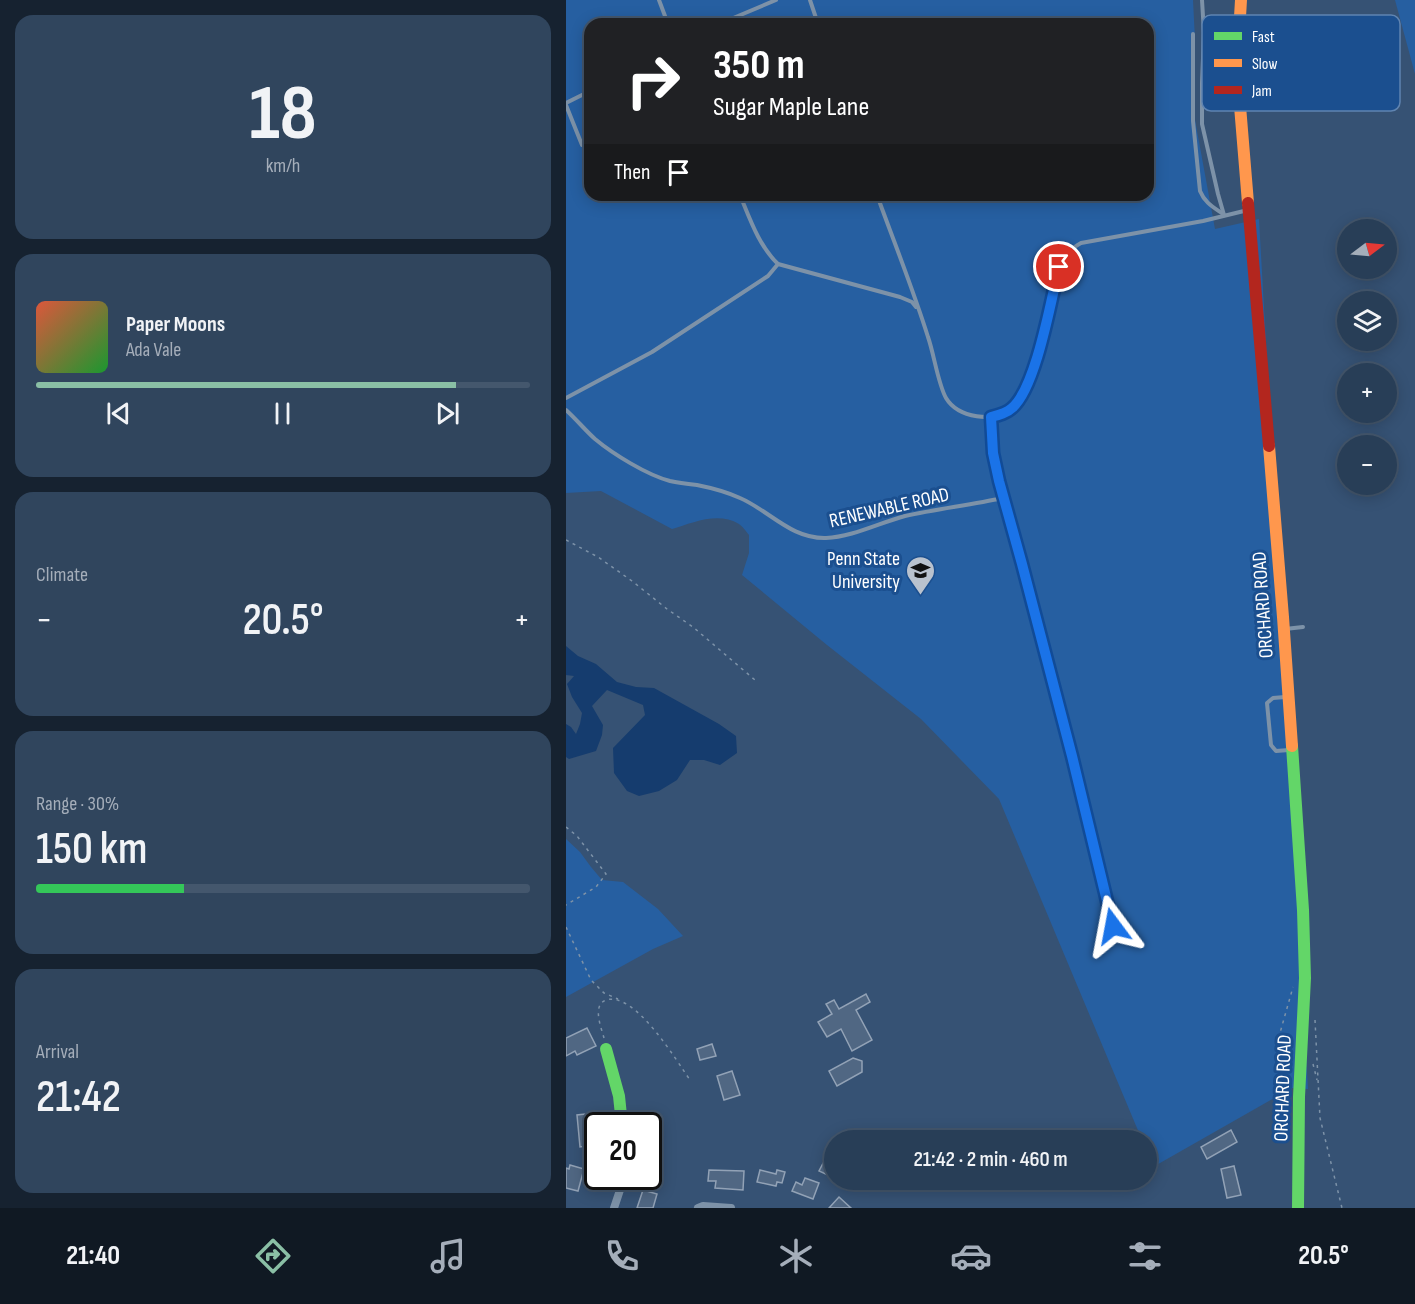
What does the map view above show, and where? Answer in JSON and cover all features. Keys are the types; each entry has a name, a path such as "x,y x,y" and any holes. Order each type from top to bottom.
{"street":[{"name":"ORCHARD ROAD","path":"1240,15 1241,0"},
{"name":"ORCHARD ROAD","path":"1241,111 1284,629 1303,910 1305,978 1299,1097 1298,1208"},
{"path":"606,1049 619,1096 621,1112"},
{"path":"614,1208 620,1190"},
{"path":"698,1208 703,1206 731,1208"}],"lane":[{"path":"659,0 666,18"},
{"path":"733,18 776,0"},
{"path":"810,0 816,18"},
{"path":"1202,0 1203,15"},
{"path":"1193,34 1193,121 1200,191 1210,206 1224,215"},
{"path":"582,145 566,104 584,94"},
{"path":"1202,111 1202,124 1224,215"},
{"path":"743,201 769,255 778,264 900,297 912,302 919,310"},
{"path":"879,201 919,310 946,398 952,405 964,412 982,417 991,417 1011,410 1029,384 1059,267 1062,259 1073,248 1081,243 1248,210"},
{"path":"566,398 652,352 768,276 778,264"},
{"name":"RENEWABLE ROAD","path":"566,410 595,439 652,474 670,481 725,492 750,504 791,530 815,538 828,538 905,516 1003,498"},
{"path":"991,417 993,453 1003,498 1072,756 1113,926"},
{"path":"1284,629 1303,627"},
{"path":"1289,697 1273,698 1267,703 1271,745 1276,751 1292,750"}],"path":[{"path":"566,540 598,557 632,581 693,627 755,680"},
{"path":"566,827 606,874 596,887 566,905"},
{"path":"566,927 591,980 604,993 628,1004 641,1014 690,1080"},
{"path":"1294,984 1278,1040 1282,1051 1294,1054"},
{"path":"606,1049 598,1015 599,1006 604,1001 620,1000"},
{"path":"1311,1060 1318,1087 1322,1130 1342,1208"}],"shaded area":[{"name":"Penn State University","path":"566,0 1193,0 1195,40 1193,109 1215,229 1259,219 1308,1089 1292,1088 1157,1165 1157,1130 1138,1130 999,799 921,719 742,575 749,553 749,535 743,527 731,520 714,518 672,529 601,491 566,493"},
{"path":"1395,0 1415,0 1415,74 1400,15"},
{"path":"566,646 578,656 596,664 617,682 636,687 654,688 719,724 736,736 737,753 720,765 704,760 690,760 677,780 659,791 639,796 627,791 614,773 613,748 645,715 643,705 607,690 592,706 603,725 596,751 569,759 566,757 566,724 576,734 582,713 567,684 574,676 566,675"},
{"path":"566,839 580,852 602,880 623,882 658,909 683,936 653,949 566,997"}],"building":[{"path":"866,994 870,1002 856,1010 872,1040 852,1051 841,1029 827,1037 818,1022 832,1014 826,1004 834,1000 839,1009"},
{"path":"587,1028 596,1046 577,1055 575,1051 566,1056 566,1038"},
{"path":"712,1044 716,1056 700,1060 697,1049"},
{"path":"853,1058 862,1061 862,1072 837,1086 829,1071"},
{"path":"732,1071 740,1095 724,1100 717,1076"},
{"path":"584,1114 584,1146 580,1147 577,1115"},
{"path":"1231,1130 1237,1142 1207,1159 1201,1147"},
{"path":"824,1162 824,1173 819,1171"},
{"path":"570,1165 584,1169 578,1191 566,1188 566,1168 569,1169"},
{"path":"1234,1166 1241,1195 1227,1198 1221,1169"},
{"path":"709,1170 744,1171 743,1190 715,1188 716,1181 708,1181"},
{"path":"760,1170 776,1174 777,1170 785,1172 782,1183 777,1182 776,1186 757,1182"},
{"path":"805,1178 819,1183 813,1199 792,1191 796,1182 802,1185"},
{"path":"643,1190 657,1194 653,1208 637,1208"},
{"path":"839,1197 851,1208 829,1208"}],"traffic: fast":[{"path":"1292,746 1303,910 1305,978 1299,1097 1298,1208"},
{"path":"606,1049 619,1096 621,1112"}],"traffic: slow":[{"path":"1240,15 1241,0"},
{"path":"1240,111 1248,203"},
{"path":"1269,446 1292,746"}],"traffic: jam":[{"path":"1248,203 1269,446"}],"place":[{"name":"Penn State University","path":"921,596"}],"route":[{"path":"1059,267 1029,384 1011,410 991,417 993,453 1072,756 1113,926"}]}
